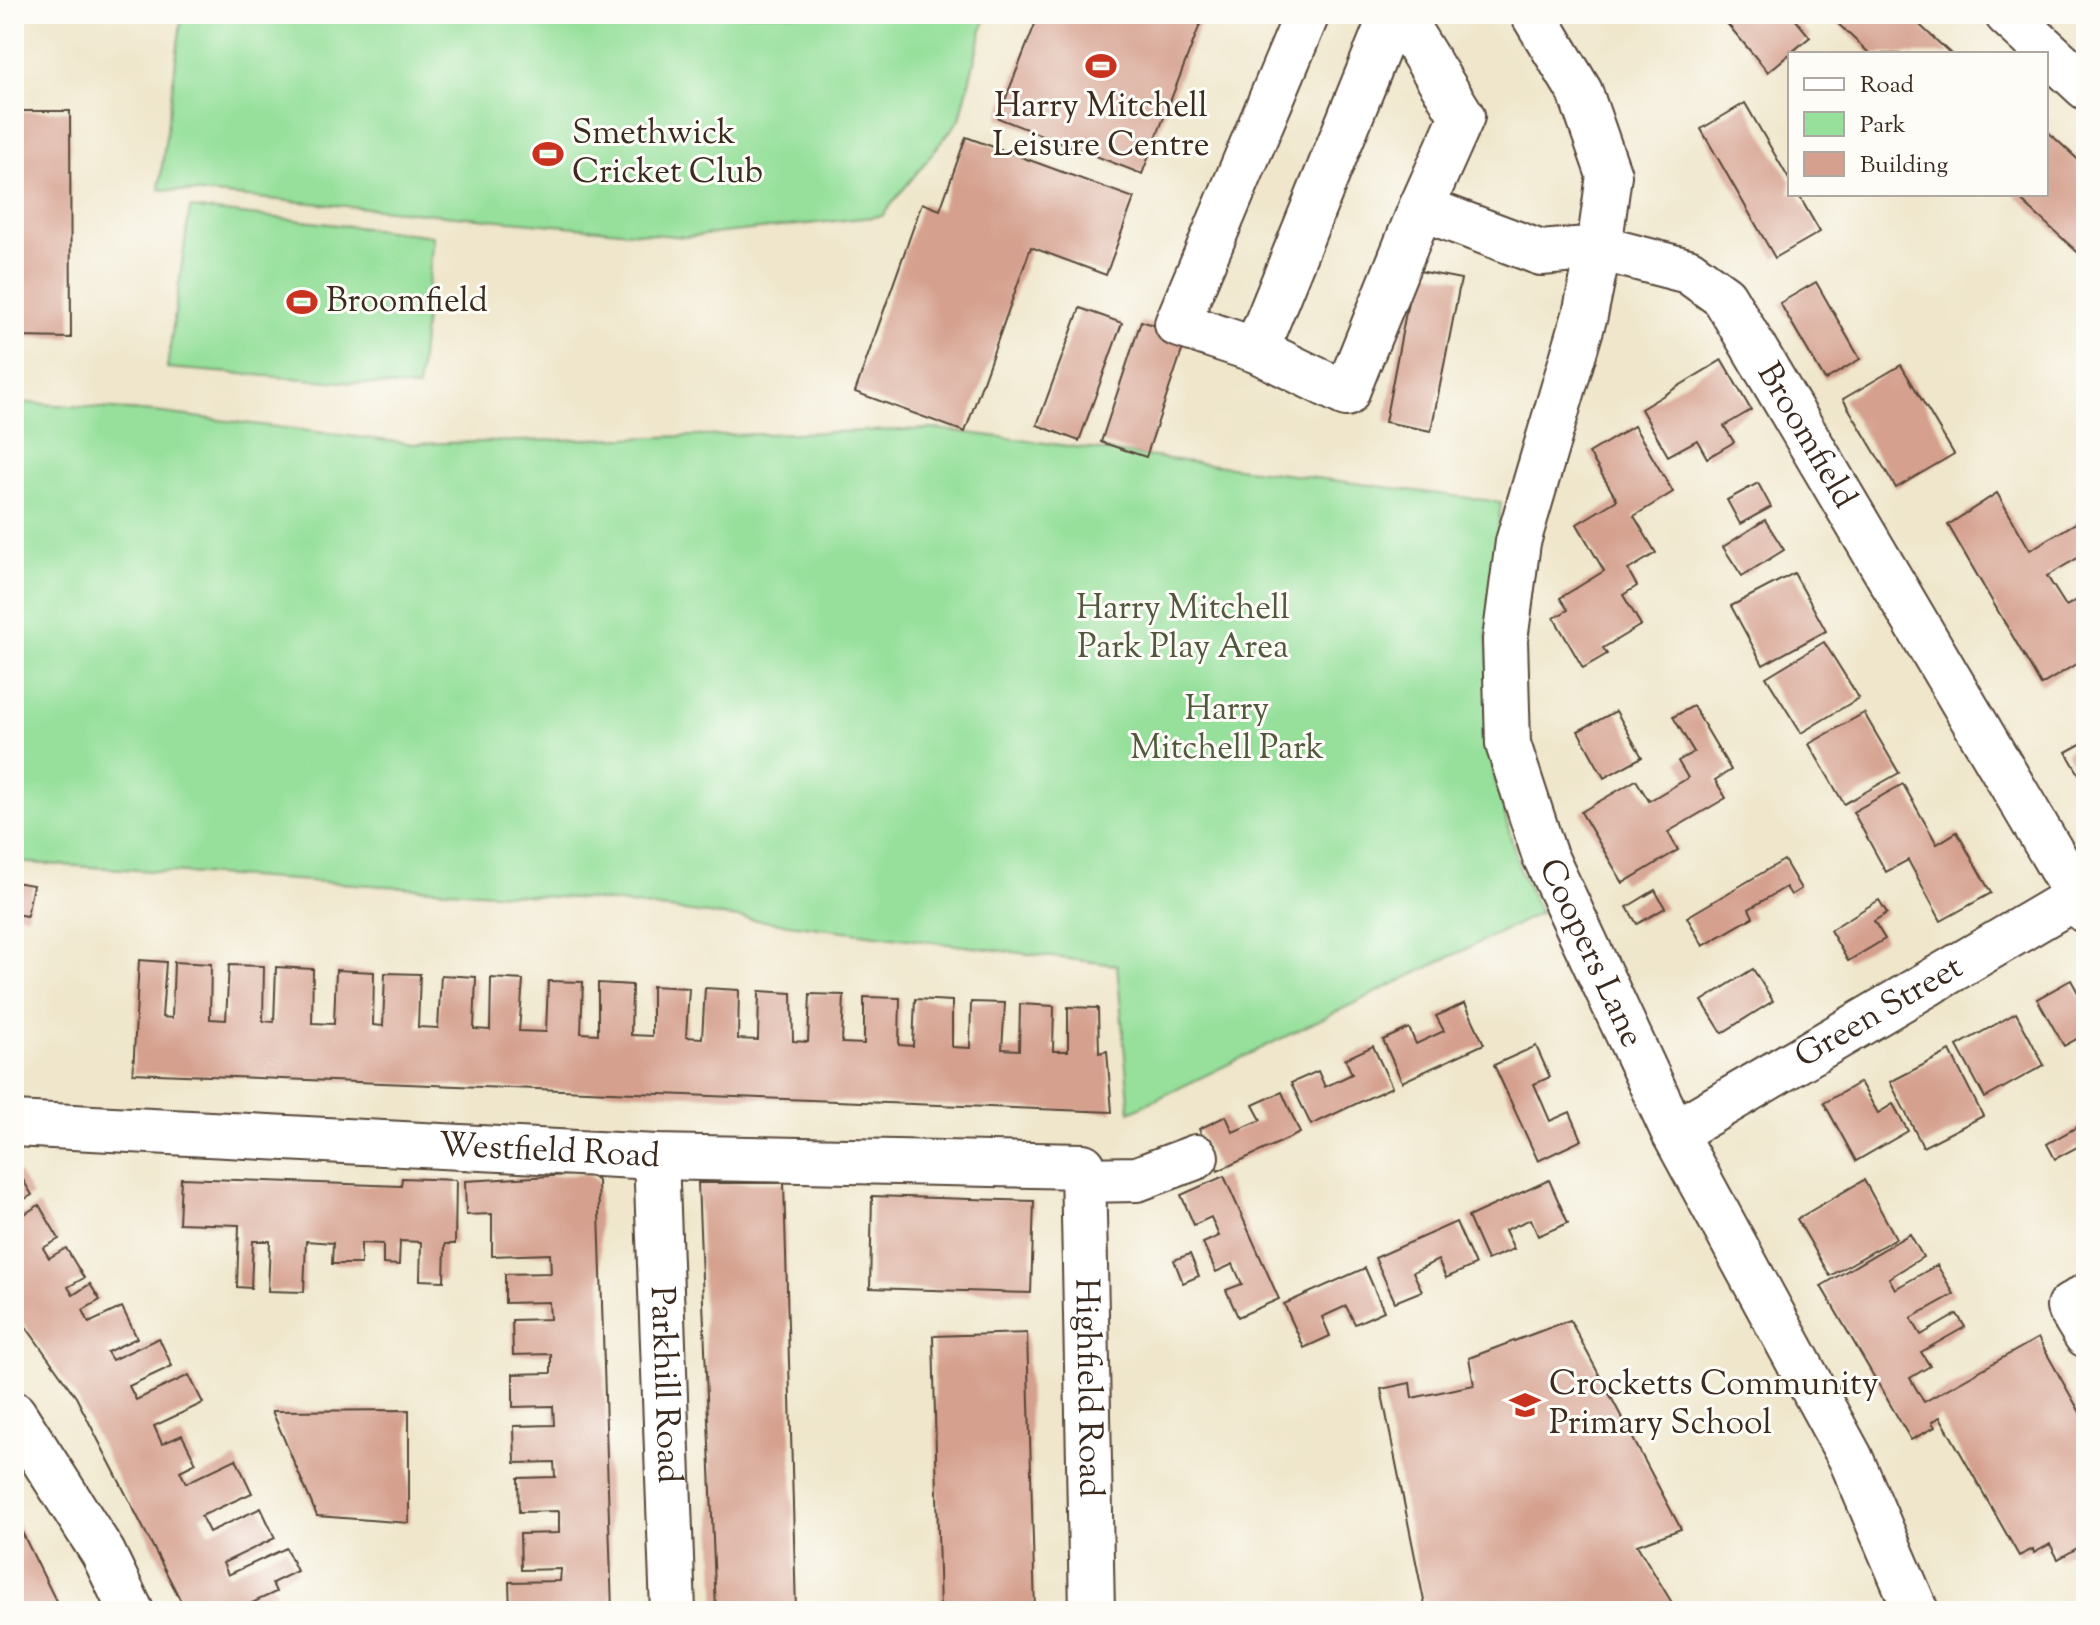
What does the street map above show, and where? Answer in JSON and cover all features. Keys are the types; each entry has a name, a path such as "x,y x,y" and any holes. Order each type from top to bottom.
{"street":[{"path":"1307,14 1177,324 1256,350 1346,394 1421,208 1462,116 1399,14"},
{"path":"1256,350 1392,14"},
{"path":"1533,14 1580,92 1609,175 1599,248"},
{"path":"2007,14 2086,87"},
{"name":"Broomfield","path":"1421,208 1541,253 1599,248 1688,271 1724,297 2083,899"},
{"name":"Coopers Lane","path":"1599,248 1585,315 1518,542 1505,640 1508,744 1544,854 1674,1133 1850,1457 1916,1611"},
{"name":"Green Street","path":"1674,1133 2083,899"},
{"name":"Westfield Road","path":"14,1124 656,1157 1083,1173 1137,1179 1196,1157"},
{"name":"Parkhill Road","path":"656,1157 673,1611"},
{"name":"Highfield Road","path":"1083,1173 1092,1611"},
{"path":"2086,1296 2069,1307 2086,1335"},
{"path":"14,1414 103,1553 131,1611"}],"green space":[{"name":"Smethwick Cricket Club","path":"182,14 986,14 960,119 882,216 685,237 159,189"},
{"name":"Broomfield","path":"190,208 433,236 418,388 167,368"},
{"name":"Harry Mitchell Park","path":"14,402 155,412 413,444 937,429 1501,502 1487,635 1493,771 1520,871 1540,913 1130,1112 1117,965 587,899 14,862"}],"building":[{"name":"Harry Mitchell Leisure Centre","path":"1039,14 1204,14 1142,174 998,118"},
{"path":"1719,14 1791,14 1810,37 1788,52 1768,72"},
{"path":"1836,14 1908,14 1949,52 1868,52 1832,18"},
{"path":"1745,103 1788,178 1788,196 1799,196 1820,232 1775,258 1701,129"},
{"path":"19,111 70,111 71,338 19,337"},
{"path":"2048,132 2086,167 2086,260 2016,196 2048,196"},
{"path":"966,137 1134,198 1106,275 1031,247 965,432 855,392 922,203 940,210"},
{"path":"1414,270 1461,279 1431,431 1385,422"},
{"path":"1816,282 1860,359 1825,380 1780,303"},
{"path":"1080,308 1122,323 1079,441 1037,425"},
{"path":"1141,321 1187,336 1146,457 1101,442"},
{"path":"1722,360 1751,410 1724,426 1734,442 1707,458 1697,440 1668,456 1641,409"},
{"path":"1901,365 1954,454 1896,488 1843,399"},
{"path":"1634,426 1673,492 1634,516 1656,553 1628,570 1637,586 1623,595 1641,625 1603,648 1607,654 1583,668 1554,618 1568,610 1560,598 1604,571 1577,524 1617,500 1589,453"},
{"path":"1758,483 1771,507 1740,524 1727,500"},
{"path":"1997,493 2030,550 2086,517 2086,553 2047,576 2066,606 2077,600 2086,616 2086,658 2041,685 1948,525"},
{"path":"1765,520 1784,550 1742,576 1723,547"},
{"path":"1794,573 1826,631 1763,665 1731,606"},
{"path":"1824,642 1859,698 1801,733 1766,677"},
{"path":"1693,706 1731,770 1715,780 1726,798 1668,832 1678,850 1623,883 1581,812 1636,780 1649,801 1688,778 1678,761 1694,752 1673,717"},
{"path":"1616,711 1642,757 1604,778 1578,731"},
{"path":"1864,713 1899,773 1844,804 1809,744"},
{"path":"2086,741 2086,786 2066,752"},
{"path":"1903,784 1937,844 1957,832 1991,893 1941,921 1908,860 1886,872 1853,812"},
{"path":"1784,860 1801,889 1791,895 1786,887 1749,909 1753,917 1703,946 1687,917"},
{"path":"14,882 33,885 27,916 14,914"},
{"path":"1655,890 1665,908 1637,924 1627,907"},
{"path":"1879,900 1887,913 1874,921 1885,939 1848,961 1830,930"},
{"path":"139,960 166,962 162,1017 172,1018 174,962 211,964 210,1019 226,1020 229,965 264,966 263,1021 274,1022 276,967 313,969 312,1023 334,1024 336,970 374,972 373,1025 383,1026 385,973 420,974 418,1027 438,1028 441,975 476,977 474,1029 490,1030 491,978 523,980 519,1031 546,1032 548,981 583,982 581,1033 598,1034 598,983 632,985 631,1035 652,1036 652,986 689,988 686,1037 702,1038 705,988 739,990 738,1039 758,1040 759,991 792,993 793,1041 808,1042 810,994 844,995 842,1043 864,1044 864,997 900,998 899,1045 913,1046 915,999 952,1001 952,1047 970,1048 971,1002 1005,1003 1002,1049 1019,1050 1020,1004 1054,1006 1053,1051 1068,1051 1068,1007 1098,1008 1099,1053 1107,1051 1112,1112 133,1073"},
{"path":"1753,969 1773,1001 1722,1033 1702,1001"},
{"path":"2071,980 2086,1007 2086,1034 2064,1046 2037,999"},
{"path":"1465,1003 1484,1044 1402,1082 1383,1040 1409,1028 1416,1044 1444,1031 1436,1016"},
{"path":"2016,1013 2044,1065 1985,1098 1957,1046"},
{"path":"1373,1046 1392,1087 1311,1125 1291,1083 1318,1071 1325,1087 1352,1074 1345,1059"},
{"path":"1536,1046 1550,1077 1534,1084 1550,1121 1570,1112 1582,1140 1538,1161 1494,1065"},
{"path":"1950,1051 1983,1116 1923,1147 1890,1082"},
{"path":"1860,1082 1878,1113 1893,1104 1908,1131 1856,1161 1824,1103"},
{"path":"1282,1092 1300,1133 1218,1171 1199,1129 1226,1116 1233,1132 1261,1120 1253,1105"},
{"path":"2086,1122 2086,1164 2077,1147 2055,1159 2047,1144"},
{"path":"14,1165 32,1195 16,1204 23,1215 39,1205 59,1239 43,1248 49,1258 66,1248 84,1278 68,1287 73,1295 90,1284 100,1300 83,1310 89,1323 122,1307 137,1338 107,1352 112,1360 159,1338 172,1366 129,1386 136,1400 189,1375 203,1403 154,1426 162,1444 182,1435 196,1463 180,1471 186,1483 236,1459 252,1493 201,1516 209,1532 261,1508 275,1538 223,1563 228,1575 286,1548 297,1571 272,1583 276,1592 243,1607 245,1611 186,1611 76,1397 14,1310"},
{"path":"587,1174 598,1181 612,1611 510,1611 509,1582 560,1581 561,1569 521,1570 520,1534 559,1533 559,1511 519,1512 518,1478 555,1477 554,1462 515,1463 514,1426 554,1425 553,1406 513,1407 513,1374 551,1373 551,1354 513,1355 512,1320 550,1319 549,1302 505,1303 505,1274 551,1273 550,1254 492,1256 492,1214 466,1215 465,1181"},
{"path":"1224,1176 1279,1299 1238,1317 1226,1290 1242,1284 1233,1264 1216,1272 1203,1243 1219,1236 1211,1217 1194,1225 1181,1195"},
{"path":"181,1178 401,1186 402,1178 456,1180 455,1244 445,1244 444,1281 420,1280 421,1242 400,1241 399,1265 383,1264 383,1244 361,1243 361,1264 332,1264 333,1243 306,1241 304,1292 268,1291 270,1241 253,1241 251,1288 237,1287 239,1225 179,1223"},
{"path":"1549,1180 1568,1223 1538,1236 1531,1219 1505,1230 1514,1249 1487,1260 1468,1217"},
{"path":"1864,1180 1896,1238 1830,1276 1797,1219"},
{"path":"698,1183 784,1183 796,1611 716,1611"},
{"path":"872,1196 1034,1201 1031,1293 870,1288"},
{"path":"1456,1222 1475,1265 1446,1278 1438,1260 1413,1272 1422,1291 1395,1302 1375,1258"},
{"path":"1910,1234 1923,1257 1889,1278 1895,1289 1937,1265 1954,1294 1911,1318 1921,1335 1957,1314 1965,1327 1921,1352 1930,1366 1910,1378 1924,1402 2038,1338 2086,1423 2086,1543 2058,1559 2050,1544 2034,1553 2033,1549 2019,1556 1940,1417 1932,1422 1935,1427 1911,1440 1821,1286"},
{"path":"1190,1254 1199,1276 1183,1283 1174,1260"},
{"path":"1365,1268 1384,1311 1355,1324 1346,1306 1322,1317 1330,1336 1304,1348 1284,1304"},
{"path":"1570,1320 1681,1529 1637,1545 1677,1611 1426,1611 1381,1389 1410,1383 1412,1398 1474,1385 1469,1358"},
{"path":"1027,1333 1035,1611 940,1611 933,1336"},
{"path":"409,1410 409,1523 317,1516 272,1411"},
{"path":"14,1516 61,1611 14,1611"}],"place":[{"name":"Harry Mitchell Leisure Centre","path":"1101,66"},
{"name":"Smethwick Cricket Club","path":"548,154"},
{"name":"Broomfield","path":"302,302"},
{"name":"Crocketts Community Primary School","path":"1525,1405"}],"park label":[{"name":"Harry Mitchell Park Play Area","path":"1183,628"}]}
